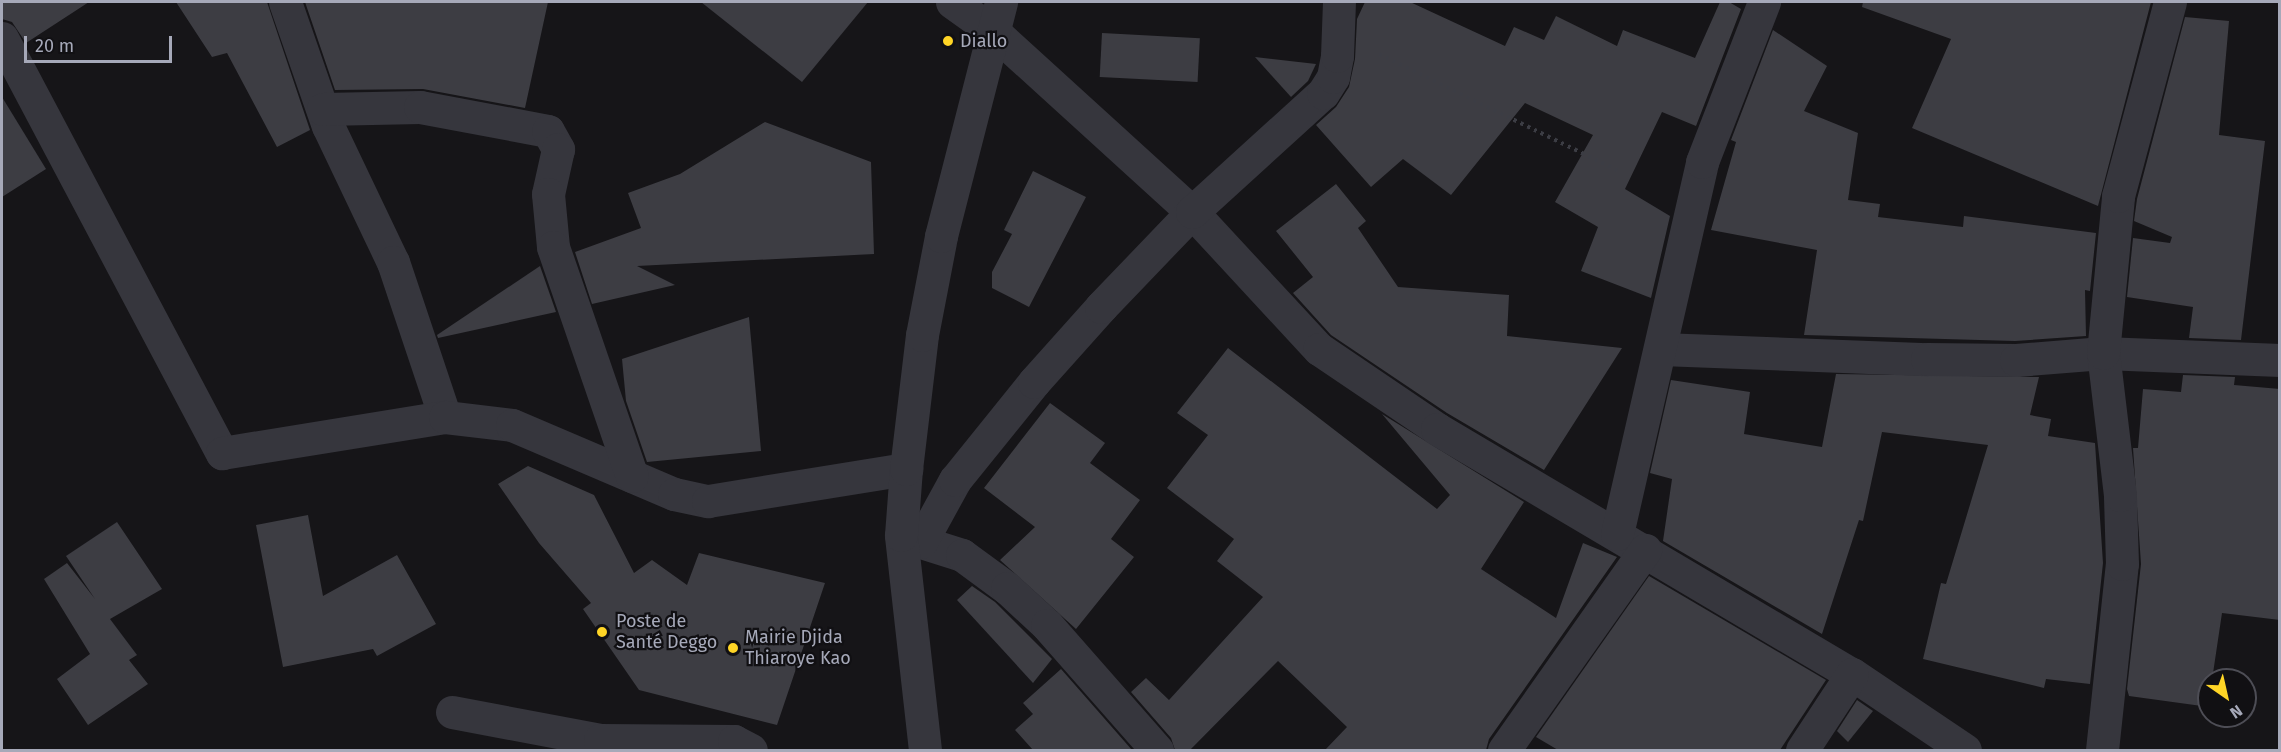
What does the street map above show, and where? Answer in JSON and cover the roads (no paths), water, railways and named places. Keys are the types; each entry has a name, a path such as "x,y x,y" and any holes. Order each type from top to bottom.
{"street":[{"path":"285,2 323,109 393,262 445,417"},
{"path":"952,2 997,17 1192,212 1319,349 1437,429 1852,674 1965,750"},
{"path":"911,539 1034,382 1192,212 1323,93 1333,77 1338,2"},
{"path":"1504,750 1631,542 1661,349 1702,162 1764,2"},
{"path":"2102,750 2122,564 2120,495 2103,352 2118,196 2170,2"},
{"path":"925,750 906,469 922,335 941,236 997,17"},
{"path":"2,38 222,453 445,417 512,425 674,494 708,501 906,469"},
{"path":"323,109 420,107 549,131 558,149 548,194 553,247 632,476"},
{"path":"1661,349 2016,360 2103,352 2280,360"},
{"path":"911,539 962,555 1007,588 1047,625 1157,750"},
{"path":"1802,750 1852,674"},
{"path":"452,712 600,740 734,741 752,750"}],"place":[{"name":"Diallo","path":"948,41"},
{"name":"Poste de Santé Deggo","path":"602,632"},
{"name":"Mairie Djida Thiaroye Kao","path":"733,648"}]}
